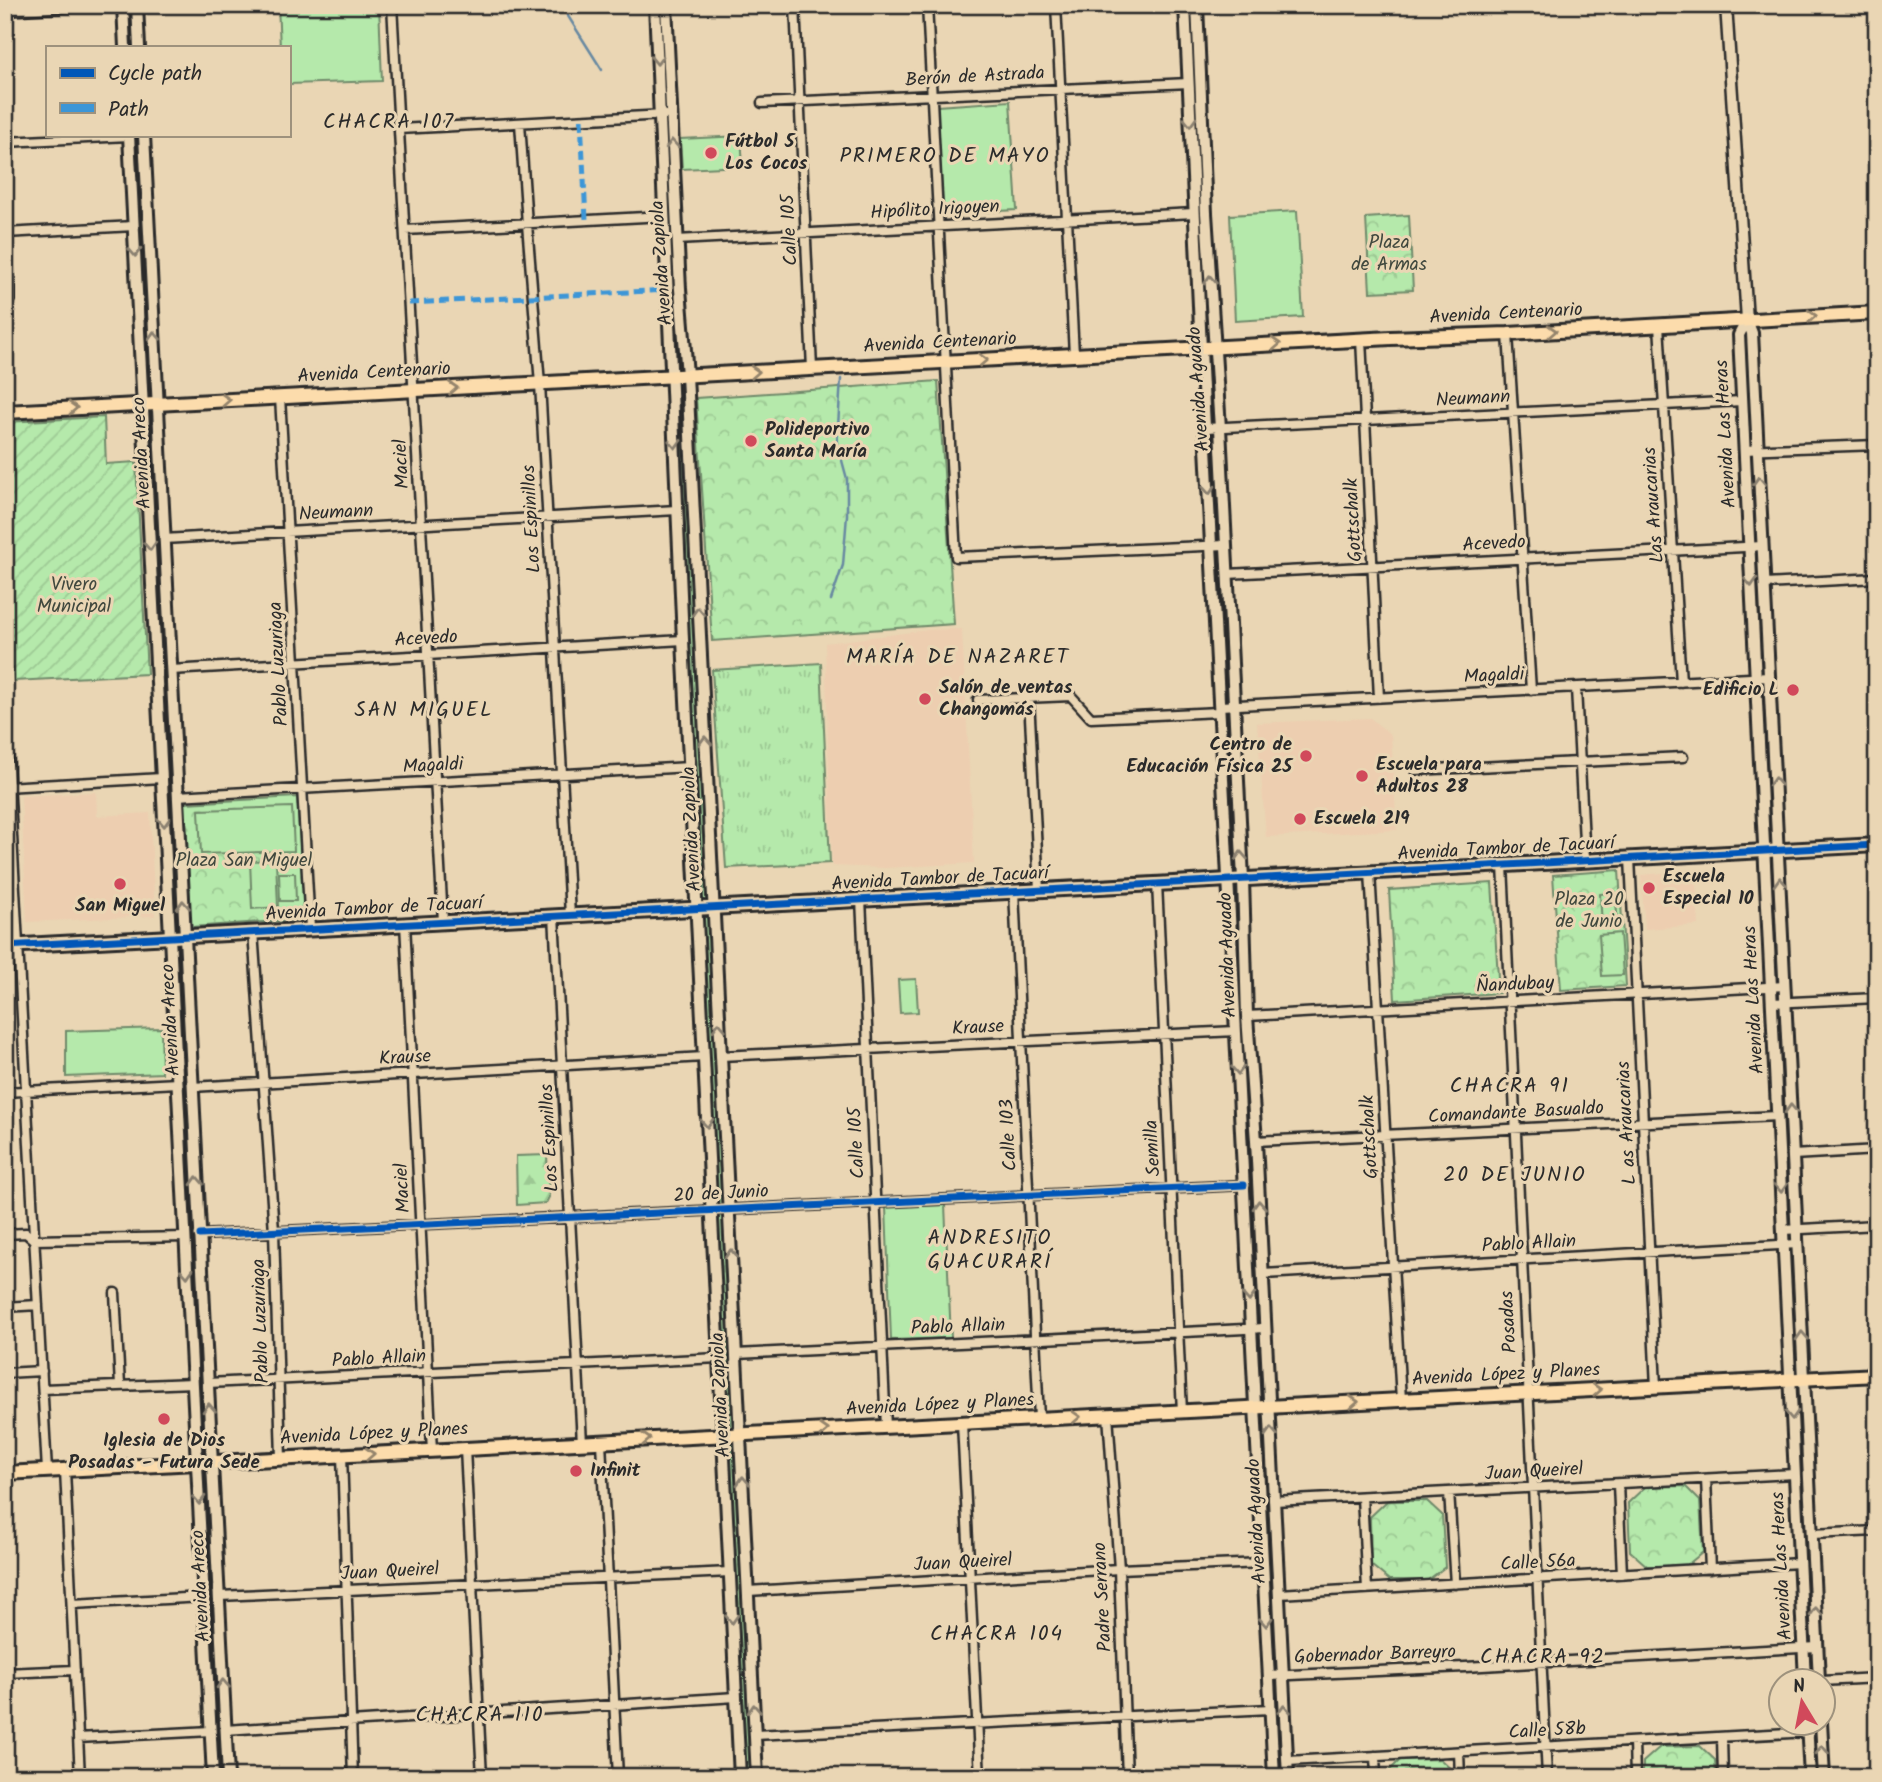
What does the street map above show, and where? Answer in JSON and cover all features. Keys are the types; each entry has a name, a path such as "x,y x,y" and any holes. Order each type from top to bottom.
{"main road":[{"path":"122,5 125,46"},
{"path":"137,5 139,46"},
{"name":"Avenida Zapiola","path":"655,5 687,375 757,1777"},
{"name":"Avenida Zapiola","path":"666,5 664,216 740,1777"},
{"name":"Avenida Aguado","path":"1185,5 1194,213 1208,348 1220,428 1243,879 1247,1016 1256,1141 1288,1777"},
{"name":"Avenida Aguado","path":"1197,5 1206,213 1206,428 1274,1777"},
{"name":"Avenida Areco","path":"129,136 213,1777"},
{"name":"Avenida Areco","path":"144,136 228,1777"},
{"name":"Avenida Centenario","path":"5,412 1877,313"},
{"name":"Avenida Las Heras","path":"1747,320 1739,335 1805,1666"},
{"name":"Avenida Las Heras","path":"1747,320 1752,333 1820,1666"},
{"name":"Avenida Tambor de Tacuarí","path":"12,945 1877,845"},
{"name":"Avenida López y Planes","path":"5,1473 1876,1375"},
{"path":"1808,1736 1810,1777"},
{"path":"1822,1736 1824,1777"}],"street":[{"path":"5,11 99,5"},
{"name":"Maciel","path":"392,5 443,921"},
{"name":"Calle 105","path":"795,5 812,369"},
{"path":"927,5 956,557 1226,545"},
{"path":"1056,5 1074,355"},
{"name":"Avenida Las Heras","path":"1726,5 1747,320"},
{"name":"Berón de Astrada","path":"762,103 1189,83"},
{"path":"399,129 664,115"},
{"name":"Los Espinillos","path":"520,123 540,384 570,915"},
{"path":"5,142 129,136"},
{"name":"Hipólito Irigoyen","path":"677,240 1194,213"},
{"path":"405,230 664,216"},
{"path":"10,299 6,233 134,226"},
{"name":"Las Araucarias","path":"1658,325 1681,682"},
{"path":"1508,334 1531,690"},
{"name":"Gottschalk","path":"1361,340 1379,698"},
{"name":"Pablo Luzuriaga","path":"280,397 310,928"},
{"name":"Neumann","path":"1206,428 1742,401"},
{"path":"1744,450 1877,445"},
{"name":"Neumann","path":"164,539 677,510"},
{"name":"Acevedo","path":"1227,574 1763,546"},
{"path":"1765,584 1877,578"},
{"name":"Acevedo","path":"171,670 683,640"},
{"name":"Magaldi","path":"978,700 1071,696 1091,718 1234,706 1769,677"},
{"path":"1576,688 1585,861"},
{"path":"1029,698 1039,890"},
{"path":"5,708 12,945 26,1091 47,1471"},
{"path":"1415,770 1684,757"},
{"name":"Magaldi","path":"177,796 690,767"},
{"path":"7,787 162,778"},
{"name":"L as Araucarias","path":"1630,858 1656,1387"},
{"name":"Posadas","path":"1503,865 1547,1777"},
{"name":"Gottschalk","path":"1370,872 1401,1400"},
{"name":"Semilla","path":"1157,883 1182,1412"},
{"name":"Calle 103","path":"1014,891 1039,1419"},
{"name":"Calle 105","path":"861,899 886,1427"},
{"name":"Los Espinillos","path":"554,915 582,1443"},
{"name":"Maciel","path":"405,923 432,1451"},
{"name":"Pablo Luzuriaga","path":"253,931 274,1231 281,1458"},
{"name":"Ñandubay","path":"1247,1016 1785,986"},
{"path":"1771,1003 1877,998"},
{"name":"Krause","path":"721,1056 1236,1031"},
{"name":"Krause","path":"192,1087 704,1057"},
{"path":"5,1092 178,1083"},
{"name":"Comandante Basualdo","path":"1256,1141 1777,1116"},
{"path":"1793,1155 1877,1150"},
{"name":"20 de Junio","path":"200,1235 1244,1185"},
{"path":"1783,1230 1877,1225"},
{"path":"5,1234 26,1233 34,1240 186,1237"},
{"name":"Pablo Allain","path":"1263,1275 1798,1244"},
{"path":"115,1293 120,1386"},
{"path":"5,1307 38,1305"},
{"name":"Pablo Allain","path":"736,1354 1265,1328"},
{"name":"Pablo Allain","path":"208,1383 719,1358"},
{"path":"5,1373 42,1371"},
{"path":"1876,1375 1877,1397"},
{"path":"43,1389 193,1383"},
{"name":"Padre Serrano","path":"1108,1415 1119,1569 1128,1777"},
{"path":"962,1423 981,1777"},
{"path":"601,1442 618,1777"},
{"path":"465,1449 482,1777"},
{"path":"342,1455 353,1777"},
{"path":"65,1470 80,1777"},
{"name":"Juan Queirel","path":"1274,1501 1795,1474"},
{"path":"1706,1479 1710,1569"},
{"path":"1618,1484 1622,1574"},
{"path":"1449,1492 1455,1584"},
{"path":"1362,1497 1367,1589"},
{"path":"1812,1534 1877,1531"},
{"name":"Juan Queirel","path":"748,1591 1263,1563"},
{"name":"Calle 56a","path":"1279,1594 1800,1563"},
{"name":"Juan Queirel","path":"219,1596 730,1572"},
{"path":"72,1604 204,1597"},
{"name":"Gobernador Barreyro","path":"1269,1676 1818,1647"},
{"path":"5,1673 75,1670"},
{"path":"1836,1680 1877,1678"},
{"path":"225,1730 736,1697"},
{"path":"755,1735 1270,1709"},
{"path":"78,1738 211,1731"},
{"name":"Calle 58b","path":"1287,1761 1721,1737 1766,1732"},
{"path":"1721,1737 1723,1777"},
{"path":"1634,1742 1635,1777"},
{"path":"1459,1752 1460,1777"},
{"path":"1375,1756 1376,1777"}],"shaded area":[{"path":"962,629 974,863 885,868 832,866 825,643 928,630"},
{"path":"1370,718 1391,735 1397,830 1266,837 1257,723"},
{"path":"96,792 97,816 150,813 155,916 27,922 21,796"},
{"path":"1695,870 1699,925 1645,929 1641,875"}],"green space":[{"path":"278,5 379,5 382,81 290,84 290,46 280,46"},
{"path":"1010,101 1017,210 943,214 937,106"},
{"name":"Fútbol 5 Los Cocos","path":"741,136 743,166 682,169 680,139"},
{"path":"1297,211 1303,317 1235,321 1230,215"},
{"name":"Plaza de Armas","path":"1409,215 1413,290 1370,292 1366,218"},
{"path":"1214,379 1285,1777 1275,1777 1206,380"},
{"path":"938,381 954,624 712,641 696,398"},
{"path":"682,393 752,1777 744,1777 677,394"},
{"name":"Vivero Municipal","path":"104,417 106,464 136,462 147,674 14,681 13,668 5,669 5,422"},
{"path":"821,663 830,863 726,868 712,670"},
{"name":"Plaza San Miguel","path":"297,797 305,919 191,927 185,803"},
{"path":"292,807 294,851 201,854 199,810"},
{"path":"276,860 278,907 252,909 250,861"},
{"name":"Plaza 20 de Junio","path":"1619,870 1626,986 1561,990 1553,875"},
{"path":"279,873 295,873 296,901 280,901"},
{"path":"1492,883 1499,993 1395,1000 1389,890"},
{"path":"1615,892 1618,923 1602,925 1600,894"},
{"path":"1620,933 1623,975 1602,976 1599,935"},
{"path":"916,979 918,1012 900,1013 898,980"},
{"path":"161,1028 162,1073 66,1077 66,1031"},
{"path":"547,1155 549,1197 546,1203 517,1205 516,1156"},
{"path":"945,1205 951,1338 891,1340 886,1207"},
{"path":"1685,1486 1700,1501 1703,1552 1686,1566 1647,1566 1630,1551 1628,1503 1645,1487"},
{"path":"1387,1501 1427,1501 1442,1515 1445,1567 1428,1580 1389,1580 1371,1565 1370,1517"},
{"path":"1700,1746 1715,1760 1716,1777 1643,1777 1643,1762 1660,1747"},
{"path":"1440,1759 1456,1777 1383,1777 1400,1760"}],"waterway":[{"path":"561,5 602,70"},
{"path":"831,600 843,565 847,515 847,479 837,442 841,379"}],"marked path":[{"path":"581,119 586,220"},
{"path":"409,303 668,290"}],"cycle path":[{"path":"5,946 1877,845"},
{"path":"200,1235 1244,1185"}],"place":[{"name":"Fútbol 5 Los Cocos","path":"711,153"},
{"name":"Polideportivo Santa María","path":"751,441"},
{"name":"Edificio L","path":"1793,690"},
{"name":"Salón de ventas Changomás","path":"925,699"},
{"name":"Centro de Educación Física 25","path":"1306,756"},
{"name":"Escuela para Adultos 28","path":"1362,776"},
{"name":"Escuela 219","path":"1300,819"},
{"name":"San Miguel","path":"120,884"},
{"name":"Escuela Especial 10","path":"1649,888"},
{"name":"Iglesia de Dios Posadas - Futura Sede","path":"164,1419"},
{"name":"Infinit","path":"576,1471"}],"district":[{"name":"CHACRA 107","path":"389,122"},
{"name":"PRIMERO DE MAYO","path":"945,156"},
{"name":"MARÍA DE NAZARET","path":"958,657"},
{"name":"SAN MIGUEL","path":"424,710"},
{"name":"CHACRA 91","path":"1510,1086"},
{"name":"20 DE JUNIO","path":"1515,1175"},
{"name":"ANDRESITO GUACURARÍ","path":"990,1250"},
{"name":"CHACRA 104","path":"997,1634"},
{"name":"CHACRA 92","path":"1543,1657"},
{"name":"CHACRA 110","path":"480,1715"}]}
